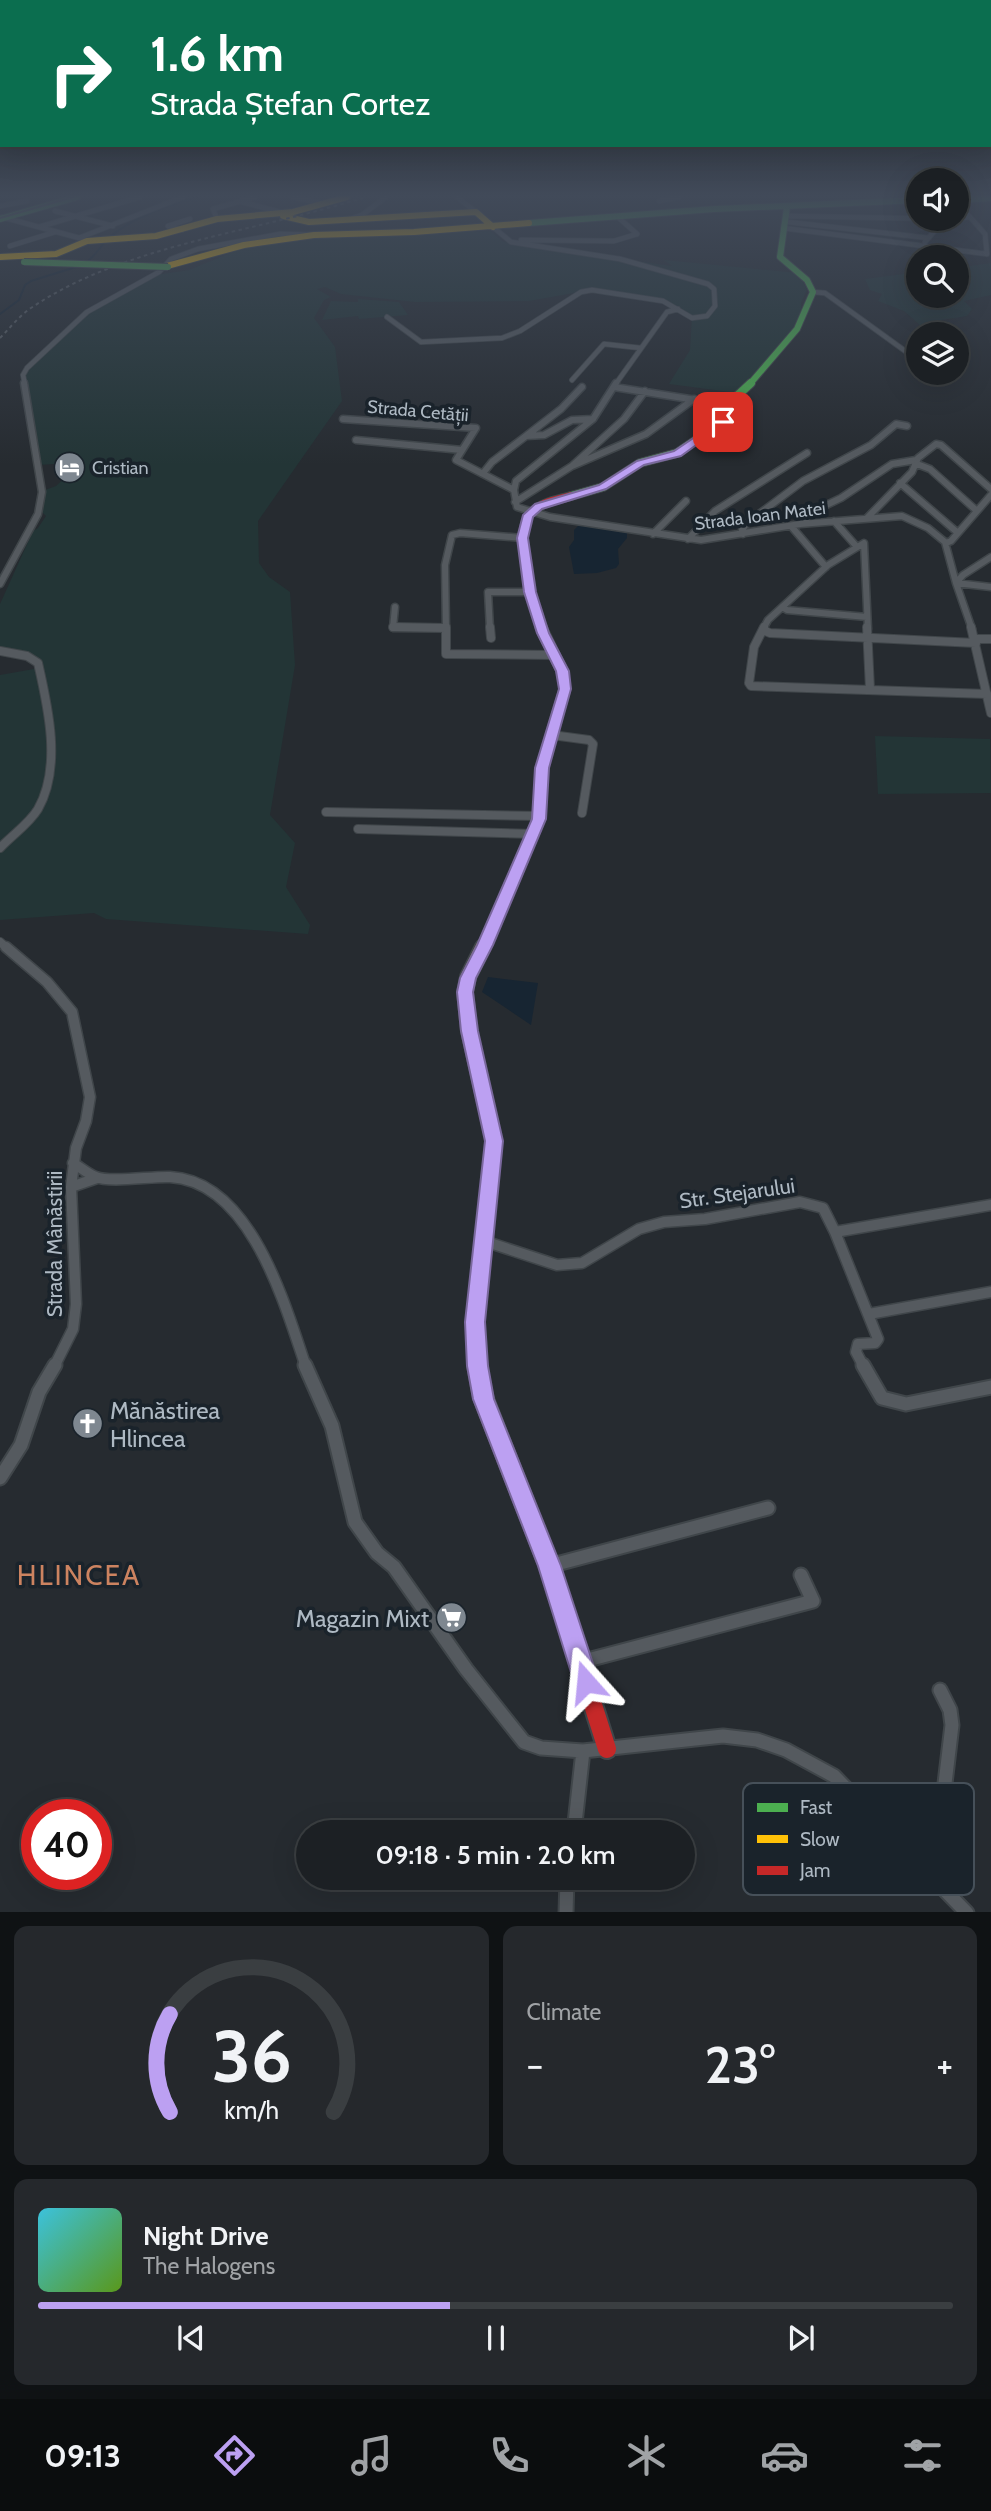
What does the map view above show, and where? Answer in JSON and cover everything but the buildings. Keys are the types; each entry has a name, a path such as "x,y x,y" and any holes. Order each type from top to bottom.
{"street":[{"path":"0,584 38,513 42,492 23,375 27,368 87,312 133,286"},
{"path":"387,317 417,340 432,343 511,336 583,290 656,299 692,318 707,316 715,306 714,289 711,286"},
{"path":"810,286 813,292"},
{"path":"813,292 825,293 906,352"},
{"path":"740,407 737,396 765,369 801,323 806,300 813,292"},
{"path":"531,512 517,507 514,490 516,481 593,419 667,312 677,309"},
{"path":"572,380 604,344 641,348"},
{"path":"484,472 492,462 561,409 582,387"},
{"path":"614,387 740,407"},
{"path":"515,502 572,466 624,419 645,391"},
{"path":"572,466 646,434 694,399"},
{"path":"607,1749 550,1566 483,1399 477,1366 475,1322 494,1141 469,1031 465,992 468,978 540,816 542,768 565,689 565,680 556,655 543,633 530,592 523,538 531,512 539,506 603,487 640,463 677,453 733,415 740,407"},
{"name":"Strada Cetății","path":"343,419 476,428 456,460 502,481 514,490"},
{"path":"526,436 544,435 572,420 593,419"},
{"path":"743,534 742,530 747,523 803,481 871,445 896,424 907,426"},
{"path":"356,440 462,450"},
{"path":"867,517 934,445 941,445 991,489"},
{"path":"688,539 715,511 807,453"},
{"path":"800,524 818,509 841,498 892,464 917,462 930,469 977,511"},
{"path":"502,481 516,481"},
{"path":"900,483 958,533"},
{"path":"991,495 946,543 975,641 991,713"},
{"path":"653,534 686,501"},
{"name":"Strada Ioan Matei","path":"531,512 653,534 709,540 800,524 867,517 905,517 928,528 946,543"},
{"path":"834,521 857,547"},
{"path":"792,526 826,568"},
{"path":"523,538 460,533 452,535 444,565 446,654 556,655"},
{"path":"870,689 864,543 826,568 768,620 751,660 751,686 987,694"},
{"path":"956,583 963,575 991,557"},
{"path":"956,583 991,587"},
{"path":"491,638 488,592 530,592"},
{"path":"395,607 393,628 446,628"},
{"path":"782,607 867,617"},
{"path":"763,630 783,634 869,640 991,639"},
{"path":"0,651 27,656 38,663 51,740 46,786 39,808 0,848"},
{"path":"552,735 593,743 582,813"},
{"path":"326,812 540,816"},
{"path":"358,829 534,834"},
{"name":"Strada Mânăstirii","path":"0,942 47,982 72,1012 90,1097 73,1163 71,1187 76,1304 73,1329 69,1341 39,1392 21,1445 0,1478"},
{"path":"73,1163 97,1178"},
{"path":"71,1187 97,1178 187,1179 206,1186 231,1209 264,1255 290,1320 310,1383 332,1426 353,1514 363,1535 377,1553 394,1567 466,1670 524,1742 541,1748 583,1751 723,1736 757,1740 786,1750 834,1776 841,1783"},
{"name":"Str. Stejarului","path":"484,1241 557,1265 582,1263 639,1229 664,1222 705,1219 808,1202 823,1208 869,1314 878,1339 875,1343 858,1344 856,1352 879,1394 887,1400 906,1404 991,1387"},
{"path":"835,1232 991,1205"},
{"path":"869,1314 991,1292"},
{"path":"550,1566 768,1508"},
{"path":"580,1662 813,1601 801,1575"},
{"path":"940,1690 950,1710 952,1725 945,1783"},
{"path":"576,1820 583,1751"},
{"path":"566,1912 567,1890"},
{"path":"949,1895 966,1912"}],"shaded area":[{"path":"136,286 805,286 807,290 801,303 802,323 738,393 669,384 690,350 692,317 666,300 596,289 529,301 415,302 341,294 325,287 317,289 331,297 324,300 314,318 335,347 342,401 258,521 259,563 269,577 290,592 295,665 270,815 295,843 286,887 310,925 308,934 106,919 94,913 0,920 0,675 34,669 37,657 0,648 0,604 33,531 46,516 42,512 45,490 56,486 71,472 69,463 39,465 24,372 89,312"},
{"path":"868,286 906,286 906,308 969,306 972,309 967,316 941,322 917,322 904,311 878,301 882,294 870,290"},
{"path":"969,286 991,286 991,295 969,300"},
{"path":"358,299 399,302 408,315 322,320 331,301 358,302"},
{"path":"875,736 990,739 991,793 878,794"}],"water":[{"path":"579,525 627,533 627,538 618,549 619,564 616,568 597,573 574,574 569,547 574,540 574,530"},
{"path":"488,977 538,983 531,1025 482,992"}],"waterway":[{"path":"0,314 19,300 25,286"}],"railway":[{"path":"0,338 31,308 68,286"}],"traffic: fast":[{"path":"571,496 603,487 640,463 677,453 738,411 740,405 737,396 765,369 797,329 813,292 810,286"}],"traffic: slow":[{"path":"483,1397 477,1366 475,1322 494,1141 469,1031 465,992 468,977 492,928"}],"traffic: jam":[{"path":"492,928 539,819 542,768 565,689 562,671 543,633 530,592 523,538 528,515 539,506 571,496"},
{"path":"483,1397 549,1566 607,1749"}],"place":[{"name":"Cristian","path":"69,468"},
{"name":"Mănăstirea Hlincea","path":"87,1424"},
{"name":"Magazin Mixt","path":"452,1618"}],"district":[{"name":"HLINCEA","path":"79,1575"}],"route":[{"path":"586,1682 550,1566 483,1399 477,1366 475,1322 491,1192 494,1141 469,1031 465,992 468,978 539,819 542,768 565,689 562,671 543,633 530,592 523,538 528,515 539,506 603,487 640,463 677,453 723,422"}]}
